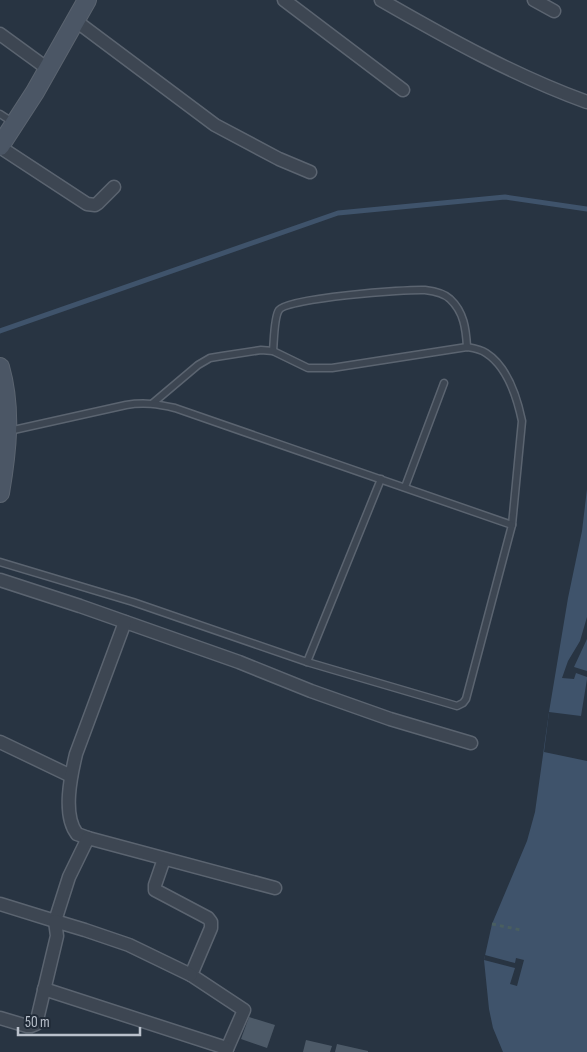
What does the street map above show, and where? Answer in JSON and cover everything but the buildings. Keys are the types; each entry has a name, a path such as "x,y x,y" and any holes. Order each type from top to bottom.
{"street":[{"path":"87,0 35,92 0,147 87,204 95,205 114,187"},
{"path":"284,0 403,90"},
{"path":"381,0 526,77 561,93 587,102"},
{"path":"534,0 554,11"},
{"path":"76,21 215,124 279,159 310,172"},
{"path":"0,34 48,69"},
{"path":"0,493 7,453 8,431 2,378"},
{"path":"0,580 239,662 346,703 471,743"},
{"path":"125,622 76,754 71,776 69,799 73,826 77,834 275,888"},
{"path":"0,742 71,776"},
{"path":"0,1018 27,1026 34,1025 38,1019 57,936 55,921 69,877 88,838"},
{"path":"164,859 155,890 208,918 212,924 191,976"},
{"path":"0,904 129,945 191,976 244,1010 226,1050 44,989"}],"lane":[{"path":"0,114 17,121"},
{"path":"273,351 277,314 280,308 286,305 307,300 392,291 423,290 449,298 459,311 466,328 467,348"},
{"path":"0,562 142,605 307,662 454,706 463,703 466,699 512,525 522,432 519,404 512,387 496,362 478,349 467,348 332,368 308,368 273,351 261,350 210,358 198,365 153,403"},
{"path":"405,487 444,382"},
{"path":"8,431 126,405 153,403 175,408 512,525"},
{"path":"307,662 381,479"}],"path":[{"path":"492,924 521,930"}],"water":[{"path":"587,489 587,1052 503,1052 493,1028 489,1009 484,960 492,924 527,841 535,812 549,712 568,598 582,531"}],"pier":[{"path":"587,617 587,639 574,667 587,671 587,677 576,673 574,679 562,678 568,661 580,641"},
{"path":"587,679 587,761 544,752 549,712 581,716"},
{"path":"485,955 515,963 516,958 524,960 517,986 510,984 515,968 484,960"}],"waterway":[{"path":"0,331 338,213 505,197 587,209"}]}
